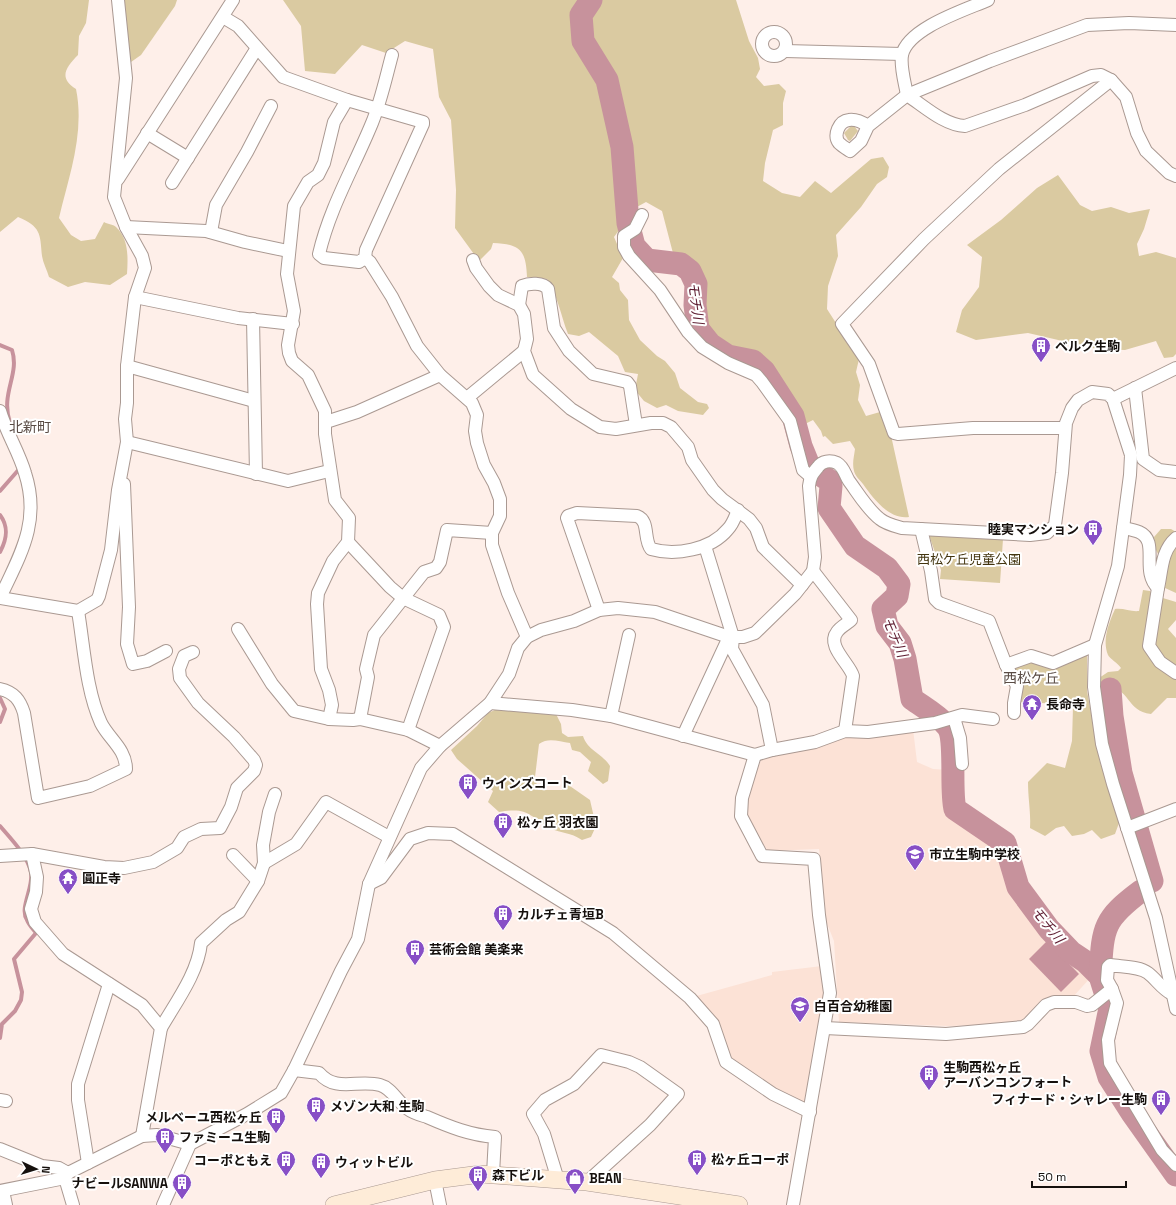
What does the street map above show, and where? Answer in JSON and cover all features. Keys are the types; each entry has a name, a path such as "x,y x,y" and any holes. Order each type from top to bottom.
{"street":[{"path":"0,410 26,473 31,523 27,541 0,598 78,611 97,600 111,550 118,490 123,473 127,442 125,419 127,403 127,366 135,297 145,268 114,197 126,78 118,0"},
{"path":"115,183 233,0"},
{"path":"988,0 923,29 909,43 902,54 907,95 950,122 965,126 1025,105 1092,76 1102,75 1111,80 1126,96 1137,133 1146,151 1169,173 1176,176"},
{"path":"223,17 238,26 283,77 347,100 377,108 422,122 423,124 366,250 365,258 359,262 324,258 319,254 330,217 377,108 392,55"},
{"path":"868,126 907,95 1087,25 1129,23 1176,25"},
{"path":"172,183 257,48"},
{"path":"784,51 902,54"},
{"path":"1065,428 1015,427 894,433 869,364 842,324 924,239 999,169 1111,80"},
{"path":"329,719 332,705 329,690 321,669 317,604 318,593 333,561 348,542 349,518 335,500 324,434 326,411 308,375 292,361 289,353 288,345 293,324 294,311 287,274 288,251 294,206 308,182 318,175 321,169 330,143 334,122 347,100"},
{"path":"211,232 216,205 247,152 271,106"},
{"path":"147,133 188,158"},
{"path":"642,215 635,229 624,236 624,247 629,256 660,290 688,332 702,347 728,363 756,375 762,382 790,421 803,470 810,476"},
{"path":"126,227 211,232 245,242 288,251"},
{"path":"365,258 370,262 392,297 416,346 440,375 472,403 477,415 475,431 484,465 494,483 500,499 500,516 492,533 492,545 508,593 527,638"},
{"path":"473,260 476,268 489,286 498,295 519,306 524,314 527,339 524,351 533,375 571,409 600,428 616,429 636,425 662,423 671,427 688,447 692,460 713,490 722,499 738,510 756,528 763,547 802,585"},
{"path":"519,306 522,286 540,284 545,285 548,289 554,328 558,337 573,356 593,374 627,382 630,386 636,425"},
{"path":"135,297 253,320 293,324"},
{"path":"253,320 255,359 254,401 256,474"},
{"path":"466,398 524,351"},
{"path":"127,366 254,401"},
{"path":"1113,399 1176,368"},
{"path":"326,422 356,412 440,375"},
{"path":"1135,388 1143,459 1160,470 1176,472"},
{"path":"163,1205 190,1144 247,1114 281,1093 294,1070 340,971 358,939 369,884 421,768 440,746 490,703 509,674 518,648 527,638 540,630 574,621 599,610 634,608 655,612 731,637 743,637 755,634 802,585 813,571 815,557 810,505 810,476 821,463 825,462 837,464 843,469 848,479 880,520 902,528 1030,535 1047,533 1055,525 1062,473 1065,428 1072,408 1078,400 1092,392 1108,394 1113,399 1131,455 1118,566 1095,645 1094,687 1102,744 1132,826 1156,918 1176,1009"},
{"path":"127,442 288,481 330,471"},
{"path":"123,473 125,490 129,607 127,644 133,664 147,661 166,651"},
{"path":"599,610 567,518 568,516 578,513 637,516 642,518 644,522 647,544 651,550 658,552 692,550 705,546 719,538 729,529 738,510"},
{"path":"1123,528 1139,532 1148,539 1150,547 1149,574 1152,583 1158,588"},
{"path":"921,529 931,571 935,599 938,603 989,621 1006,665 1017,686 1014,713"},
{"path":"360,719 368,677 366,669 374,635 424,572 436,568 440,562 446,530 492,533"},
{"path":"1176,538 1168,548 1163,558 1149,646 1160,662 1176,673"},
{"path":"348,542 390,587 403,598 439,615 444,627 408,730"},
{"path":"705,546 731,637 732,649 763,705 772,750"},
{"path":"813,571 851,620 836,632 834,639 836,648 851,670 853,676 845,731"},
{"path":"0,689 13,694 20,701 24,713 38,798 90,786 126,769 123,754 102,724 97,710 89,682 78,611"},
{"path":"238,629 272,684 294,711 329,719 360,719 408,730 440,746"},
{"path":"611,716 630,635"},
{"path":"683,736 731,637"},
{"path":"1006,665 1031,656 1053,663 1095,645"},
{"path":"0,856 32,854 104,867 124,868 153,862 177,848 184,837 201,829 220,828 231,807 237,788 254,771 256,765 254,760 234,737 198,703 180,678 179,669 184,656 193,652"},
{"path":"490,703 572,710 611,716 756,755 772,750 814,742 845,731 868,732 935,723 962,715 993,719"},
{"path":"952,718 960,738 962,764"},
{"path":"756,755 742,798 741,816 762,856 814,859 819,915 830,993 793,1205"},
{"path":"142,1136 160,1028 178,1000 200,956 201,942 226,920 239,912 258,881 264,863 264,838 269,812 275,794"},
{"path":"264,863 296,844 326,802 389,837"},
{"path":"1132,826 1176,809"},
{"path":"369,884 381,878 410,839 428,834 453,834 613,933 690,998 713,1024 726,1062 773,1094 810,1112"},
{"path":"32,854 37,877 36,892 31,909 35,922 63,954 142,1005 160,1028"},
{"path":"233,855 258,881"},
{"path":"1174,995 1166,991 1148,972 1140,969 1110,965 1108,967 1108,992 1117,1003 1108,1040 1110,1063 1162,1150 1176,1165"},
{"path":"88,1163 78,1100 78,1084 110,984"},
{"path":"825,1028 946,1034 1023,1027 1028,1024 1043,1007 1054,1002 1076,1002 1087,1006 1092,1006 1108,992"},
{"path":"558,1180 544,1134 533,1114 545,1100 574,1084 601,1055 640,1067 678,1094 650,1125 587,1182"},
{"path":"294,1070 319,1073 325,1080 341,1085 369,1083 381,1085 407,1109 454,1129 478,1136 495,1137 493,1174"},
{"path":"6,1205 1,1191 66,1175 142,1136 157,1135 190,1144"},
{"path":"0,1150 42,1166 59,1168 66,1175 73,1205"},
{"path":"334,1205 435,1180 481,1174 587,1182 739,1205"},
{"path":"435,1180 440,1205"}],"shaded area":[{"name":"市立生駒中学校","path":"913,729 917,762 933,769 948,770 950,807 953,813 999,842 1016,891 1049,936 1091,977 1072,998 1020,1024 949,1026 839,1022 834,941 826,921 819,849 768,851 749,823 746,811 747,800 762,757 836,738"},
{"path":"1047,941 1079,974 1061,992 1029,959"},
{"path":"822,966 825,983 819,1045 807,1103 778,1094 729,1060 693,997 772,975 772,972"}],"green space":[{"path":"0,0 89,0 86,23 79,36 78,55 67,68 66,72 67,81 76,89 79,122 75,154 59,218 71,235 81,241 95,239 104,222 115,226 120,232 127,249 127,274 110,285 85,282 68,287 49,277 43,259 40,236 38,232 31,224 18,217 0,232"},
{"path":"121,0 177,0 175,6 141,55 131,62 125,42"},
{"path":"283,0 736,0 749,41 758,58 760,69 756,77 764,86 779,84 786,91 783,103 783,125 773,130 765,163 763,181 782,193 800,197 815,181 831,193 871,159 883,157 889,167 887,177 877,184 861,207 836,235 838,256 828,286 827,309 859,359 856,372 860,385 858,400 866,416 880,412 892,440 909,517 902,517 888,512 858,478 853,468 855,449 850,441 833,444 825,436 823,437 821,431 813,420 801,426 794,408 760,359 735,350 708,335 700,318 704,296 698,267 674,257 662,211 646,202 635,208 614,237 623,258 612,277 619,283 620,290 628,300 629,320 640,340 657,356 665,361 675,373 680,388 698,402 707,404 709,408 703,415 678,411 666,405 657,408 644,401 635,390 638,374 625,372 618,356 589,332 579,336 568,334 557,299 547,279 527,277 525,260 520,250 510,245 493,243 491,249 479,261 455,228 456,190 451,120 439,97 433,49 405,41 386,53 362,45 335,74 305,71 301,26"},
{"path":"851,126 854,126 858,131 850,141 844,133"},
{"path":"1058,175 1080,205 1092,211 1111,207 1129,213 1150,209 1144,229 1137,244 1139,256 1156,252 1176,258 1176,354 1173,357 1164,358 1156,341 1125,350 1097,349 1028,333 976,340 956,332 962,310 979,287 982,257 967,245 1001,220 1037,188"},
{"path":"1161,529 1171,529 1176,532 1176,593 1165,588 1166,570 1155,548 1154,537"},
{"name":"西松ケ丘児童公園","path":"929,535 1003,539 1000,583 940,579 941,570"},
{"path":"1143,590 1150,591 1153,595 1176,602 1176,620 1168,629 1176,638 1176,698 1167,698 1151,714 1136,708 1119,690 1104,687 1099,678 1108,672 1118,671 1121,668 1110,658 1106,649 1106,637 1115,609 1139,611"},
{"path":"1087,653 1087,691 1100,762 1119,823 1115,834 1101,839 1092,830 1084,834 1072,836 1064,826 1056,828 1045,836 1030,828 1028,782 1047,763 1065,768 1072,741 1073,707 1063,704 1019,702 1013,666 1021,662"},
{"path":"497,709 556,714 561,724 562,733 568,737 583,736 588,745 610,766 608,781 603,784 588,771 591,762 580,752 572,750 570,743 550,740 539,744 535,777 538,790 562,790 567,784 590,800 596,826 591,837 582,840 554,830 522,811 499,812 488,802 493,791 457,759 451,750 477,726 488,713"}],"waterway":[{"name":"モチ川","path":"591,0 581,15 583,41 607,80 622,147 628,223 634,246 647,260 681,264 690,271 696,284 695,305 698,329 710,344 728,356 753,361 764,371 793,416 801,446 810,468 830,481 829,508 855,546 887,568 899,584 897,596 883,609 887,626 900,643 905,659 912,699 939,718 947,726 950,732 953,752 953,790 955,809 1005,843 1018,887 1049,929 1071,952 1086,962 1100,976 1110,1008 1101,1051 1109,1077 1132,1113 1176,1175"},
{"path":"0,345 12,350 14,359 14,368 7,402 10,423"},
{"path":"0,491 21,467"},
{"path":"0,515 6,529 4,542 0,552"},
{"path":"1110,689 1112,716 1121,773 1152,881"},
{"path":"0,698 5,709 0,722"},
{"path":"0,826 26,859 29,866 31,872 31,884 26,903 25,915 29,924 36,933 14,959 22,992 21,1000 15,1011 2,1024 0,1038"},
{"path":"1100,976 1102,947 1107,926 1119,910 1141,891"}],"place":[{"name":"ベルク生駒","path":"1041,363"},
{"name":"睦実マンション","path":"1093,546"},
{"name":"長命寺","path":"1032,721"},
{"name":"ウインズコート","path":"468,800"},
{"name":"松ヶ丘 羽衣園","path":"503,839"},
{"name":"市立生駒中学校","path":"915,871"},
{"name":"圓正寺","path":"68,895"},
{"name":"カルチェ青垣B","path":"503,931"},
{"name":"芸術会館 美楽来","path":"415,966"},
{"name":"白百合幼稚園","path":"800,1023"},
{"name":"生駒西松ヶ丘 アーバンコンフォート","path":"929,1091"},
{"name":"フィナード・シャレー生駒","path":"1161,1116"},
{"name":"メゾン大和 生駒","path":"316,1123"},
{"name":"メルベーユ西松ヶ丘","path":"276,1134"},
{"name":"ファミーユ生駒","path":"165,1154"},
{"name":"松ヶ丘コーポ","path":"697,1176"},
{"name":"コーポともえ","path":"286,1177"},
{"name":"ウィットビル","path":"321,1179"},
{"name":"森下ビル","path":"478,1192"},
{"name":"BEAN","path":"575,1195"},
{"name":"ナビールSANWA","path":"182,1200"}],"district":[{"name":"北新町","path":"30,427"},
{"name":"西松ケ丘","path":"1031,678"}]}
